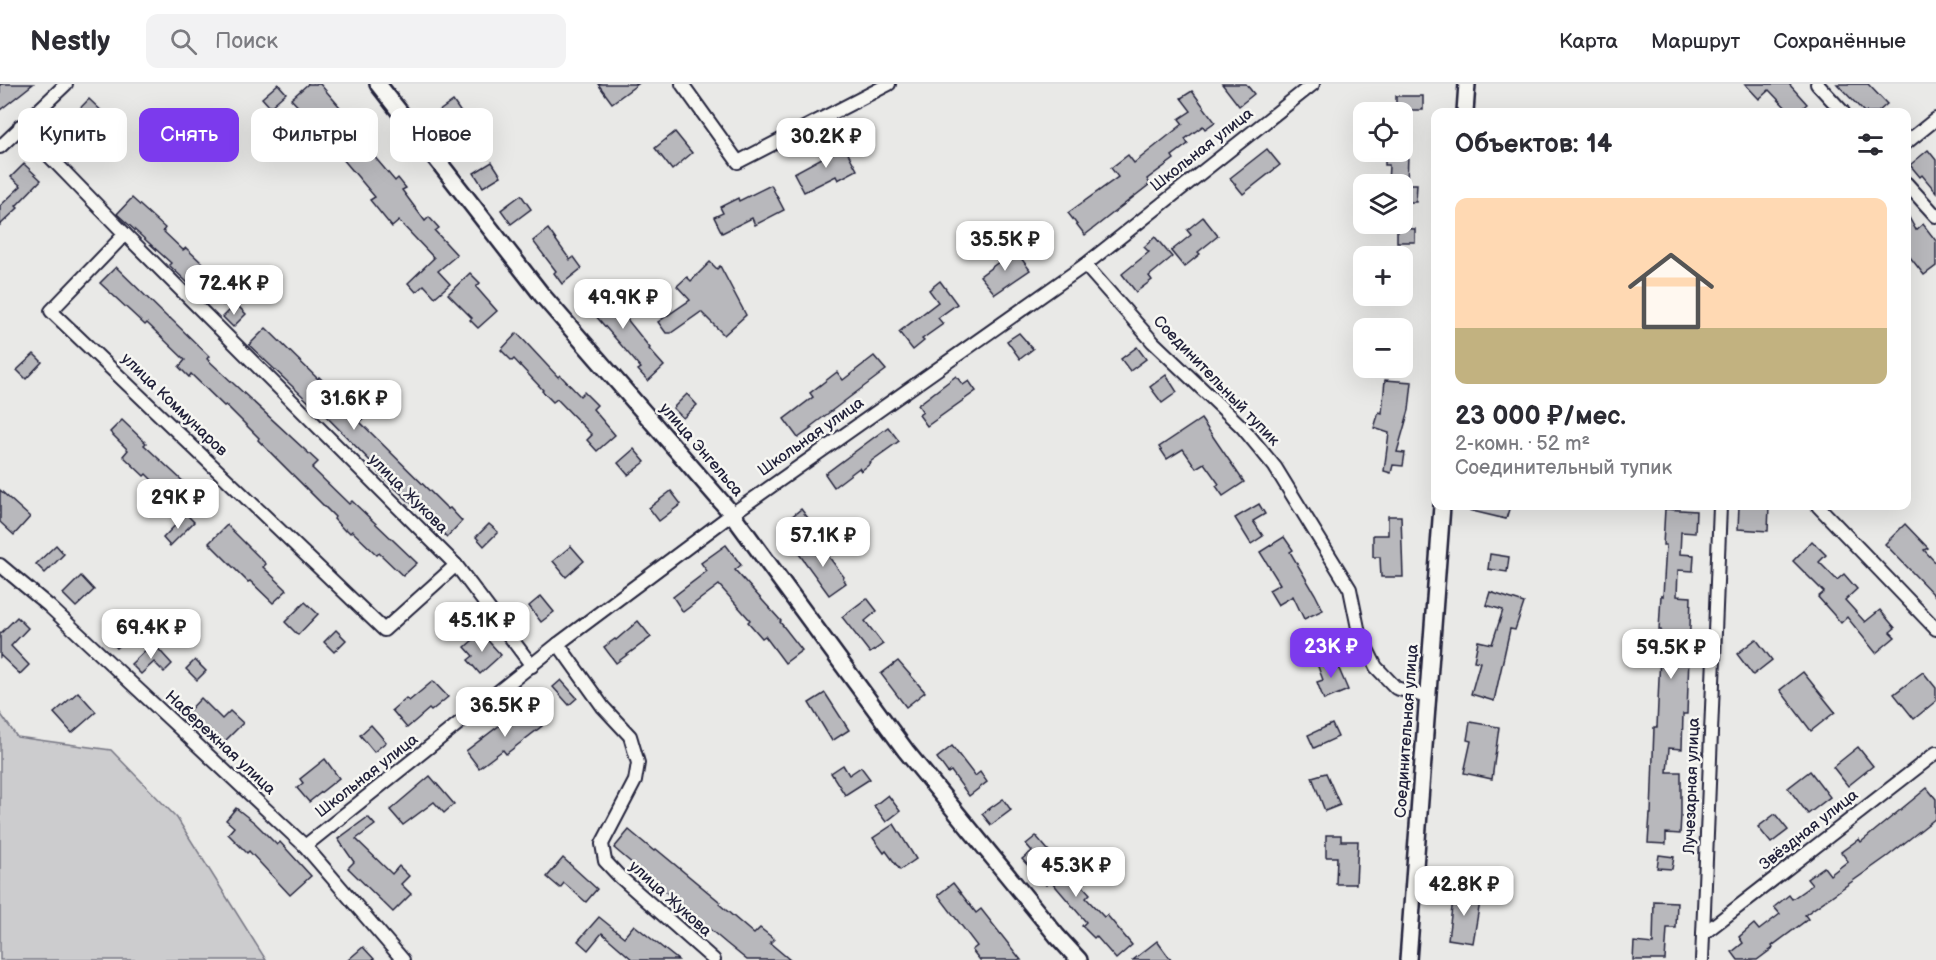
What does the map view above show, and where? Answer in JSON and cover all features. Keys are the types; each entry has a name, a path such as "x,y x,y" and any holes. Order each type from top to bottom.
{"street":[{"path":"40,108 66,84"},
{"name":"улица Энгельса","path":"378,84 542,295 732,514 906,751 1079,960"},
{"path":"682,84 738,162 889,84"},
{"name":"Школьная улица","path":"305,846 558,644 732,514 1084,265 1313,84"},
{"path":"1465,108 1467,84"},
{"path":"1817,84 1839,108"},
{"path":"1911,139 1936,119"},
{"path":"0,147 18,128"},
{"name":"улица Жукова","path":"55,162 456,565 532,666"},
{"path":"1911,188 1936,216"},
{"name":"улица Коммунаров","path":"125,234 51,311 384,630 456,565"},
{"name":"Соединительный тупик","path":"1084,265 1153,342 1242,427 1275,467 1350,589 1359,633 1376,667 1396,688 1428,697"},
{"name":"Соединительная улица","path":"1408,960 1442,510"},
{"name":"Лучезарная улица","path":"1702,960 1720,510"},
{"path":"1822,510 1936,629"},
{"name":"Набережная улица","path":"0,565 49,606 305,846 403,960"},
{"name":"улица Жукова","path":"558,644 603,707 630,736 638,763 635,781 602,844 605,861 714,960"},
{"name":"Звёздная улица","path":"1703,934 1936,753"}],"shaded area":[{"path":"0,713 17,737 111,750 177,818 266,960 0,960"}],"building":[{"path":"0,84 33,84 0,110"},
{"path":"278,84 286,93 270,107 262,98"},
{"path":"308,84 320,84 341,108 300,108 291,99"},
{"path":"598,84 638,84 612,103"},
{"path":"1222,84 1246,84 1254,94 1239,106"},
{"path":"1745,84 1789,84 1807,104 1802,108 1786,108 1769,90 1759,99"},
{"path":"1837,84 1868,84 1887,104 1882,108 1860,108"},
{"path":"1192,91 1215,122 1205,129 1203,126 1185,139 1188,144 1172,156 1174,159 1147,179 1150,184 1085,235 1068,213 1118,177 1111,168 1128,155 1134,163 1183,124 1179,119 1191,111 1181,98"},
{"path":"1396,96 1423,96 1423,110 1413,110 1413,102 1396,102"},
{"path":"89,99 99,108 80,108"},
{"path":"453,101 458,108 443,108"},
{"path":"675,132 692,153 672,170 655,148"},
{"path":"844,146 857,170 838,180 836,176 804,192 794,173"},
{"path":"1267,149 1280,165 1243,194 1230,178"},
{"path":"1928,150 1936,160 1936,192 1922,175 1920,177 1911,164"},
{"path":"378,161 395,181 398,178 406,188 402,190 425,221 429,217 439,228 435,231 457,255 438,271 450,284 435,297 424,285 416,292 408,283 434,258 399,221 392,227 370,200 375,197 345,162"},
{"path":"492,162 501,176 483,187 474,173"},
{"path":"1385,162 1408,162 1407,174 1389,174 1389,165 1385,165"},
{"path":"24,164 41,180 16,206 18,208 0,225 0,206 21,186 11,177"},
{"path":"1413,184 1417,184 1416,202 1413,202"},
{"path":"771,185 784,210 755,225 752,218 722,233 714,217 723,213 720,207 738,198 739,201"},
{"path":"521,195 531,209 511,224 501,210"},
{"path":"132,198 165,228 163,231 183,250 186,248 235,294 223,305 212,294 206,300 169,265 171,263 117,214"},
{"path":"1203,217 1218,236 1184,267 1171,251 1191,235 1187,230"},
{"path":"1911,221 1916,230 1923,224 1936,241 1936,266 1924,275 1911,258"},
{"path":"548,229 570,260 574,257 582,268 562,284 554,273 556,271 533,241"},
{"path":"1413,229 1415,229 1415,242 1397,242 1397,234 1413,234"},
{"path":"1155,237 1172,257 1149,276 1152,280 1136,292 1122,274 1149,252 1144,247"},
{"path":"1015,250 1030,270 995,294 980,276"},
{"path":"710,262 717,269 720,266 746,315 724,335 701,312 671,333 666,333 658,322 690,300 677,286 687,277 691,281"},
{"path":"116,267 209,356 207,359 318,462 312,468 349,504 352,501 417,563 403,576 352,531 350,533 346,529 345,531 334,519 335,517 226,405 224,406 191,374 189,377 179,367 185,360 147,323 145,325 100,283"},
{"path":"470,273 480,283 476,287 497,311 478,328 470,320 472,318 448,294"},
{"path":"940,281 957,304 938,318 943,324 922,339 924,341 913,350 899,332 938,302 929,290"},
{"path":"599,285 611,299 618,293 630,307 622,313 664,366 648,381 638,370 641,368 582,300"},
{"path":"236,304 246,314 233,327 223,317"},
{"path":"266,328 363,419 360,422 462,521 447,537 379,473 380,471 315,405 314,407 249,345"},
{"path":"517,333 558,377 560,375 580,396 584,392 597,405 593,409 615,435 597,451 587,440 592,435 557,399 553,402 514,359 512,361 501,350"},
{"path":"1019,333 1033,349 1020,359 1007,341"},
{"path":"1137,347 1146,359 1130,371 1121,359"},
{"path":"34,354 42,362 26,379 17,370"},
{"path":"874,356 886,370 798,438 784,419 813,397 810,393 837,372 843,380"},
{"path":"1166,375 1177,392 1162,403 1150,387"},
{"path":"956,376 963,385 969,381 976,391 927,426 919,415 923,412 918,405"},
{"path":"1385,380 1412,382 1409,410 1397,452 1405,453 1403,466 1393,465 1391,473 1384,471 1389,433 1374,428 1379,412 1382,413"},
{"path":"687,394 697,405 683,418 673,408"},
{"path":"1201,419 1244,482 1223,496 1216,486 1219,484 1204,463 1196,468 1183,449 1167,459 1159,447"},
{"path":"122,420 146,443 144,445 187,485 172,500 146,474 144,476 123,456 128,450 110,432"},
{"path":"888,427 899,441 861,471 859,468 834,487 825,474"},
{"path":"634,449 645,462 628,475 618,463"},
{"path":"0,490 30,517 14,535 0,522"},
{"path":"671,491 681,504 659,521 649,508"},
{"path":"1259,504 1265,514 1253,521 1263,536 1251,544 1235,518"},
{"path":"801,509 815,527 803,536 790,518"},
{"path":"1468,510 1509,510 1506,519"},
{"path":"1665,510 1696,511 1695,533 1681,532 1680,554 1694,555 1693,571 1678,570 1677,596 1691,597 1687,714 1683,714 1682,749 1669,748 1667,772 1681,772 1681,815 1680,834 1666,833 1666,844 1648,843 1654,727 1657,727 1661,630 1659,630 1666,545 1663,545"},
{"path":"1739,510 1769,510 1768,531 1738,529"},
{"path":"186,514 194,522 170,546 163,538"},
{"path":"1388,516 1401,516 1403,577 1381,577 1380,557 1373,557 1373,535 1388,535"},
{"path":"489,524 498,532 484,546 476,537"},
{"path":"1905,524 1928,548 1924,550 1936,563 1936,597 1885,544"},
{"path":"227,525 266,564 263,567 287,590 273,603 209,543"},
{"path":"1284,537 1293,550 1290,552 1323,610 1304,619 1293,596 1278,605 1269,590 1280,584 1260,552"},
{"path":"817,541 846,583 829,595 799,554"},
{"path":"1812,541 1826,555 1819,562 1837,580 1844,574 1857,589 1845,600 1865,622 1880,610 1895,628 1890,632 1895,637 1876,653 1847,617 1841,623 1818,597 1824,592 1793,561"},
{"path":"56,545 64,554 45,573 36,564"},
{"path":"726,545 741,565 735,570 781,621 802,650 785,663 765,636 762,638 748,622 750,620 719,585 683,612 673,597 707,571 701,563"},
{"path":"571,546 584,561 566,577 553,561"},
{"path":"1490,554 1509,557 1507,572 1488,569"},
{"path":"81,576 94,590 76,607 63,594"},
{"path":"1490,592 1524,603 1515,630 1510,629 1494,701 1471,694 1480,662 1474,661 1478,641 1492,644 1503,610 1486,605"},
{"path":"541,596 554,612 541,622 529,606"},
{"path":"867,598 877,611 865,621 883,644 870,653 842,617"},
{"path":"305,602 318,614 298,635 285,622"},
{"path":"17,617 28,628 11,646 29,665 20,674 0,657 0,634"},
{"path":"127,619 137,631 117,648 106,636"},
{"path":"638,621 651,637 616,663 604,647"},
{"path":"336,630 346,640 334,652 324,642"},
{"path":"481,633 501,655 480,674 468,660 473,656 465,647"},
{"path":"1756,639 1772,660 1753,675 1737,654"},
{"path":"153,643 172,664 164,672 154,662 141,674 131,664"},
{"path":"1334,657 1348,690 1324,700 1317,682 1323,680 1317,664"},
{"path":"195,660 206,671 197,680 186,669"},
{"path":"898,661 925,692 906,707 881,674"},
{"path":"1803,672 1835,712 1811,731 1780,690"},
{"path":"1923,672 1936,688 1936,701 1914,719 1894,694"},
{"path":"561,680 577,698 569,705 553,687"},
{"path":"433,681 448,697 431,711 429,709 407,728 392,710 406,698 409,701"},
{"path":"78,692 96,712 72,733 54,713"},
{"path":"825,693 849,730 832,741 809,703"},
{"path":"201,698 222,719 230,711 243,723 218,748 184,716"},
{"path":"528,707 542,726 506,754 503,750 479,768 466,751"},
{"path":"1470,722 1499,727 1492,779 1464,773 1471,741 1467,740"},
{"path":"1332,724 1338,737 1314,748 1308,735"},
{"path":"371,725 386,742 374,752 360,735"},
{"path":"952,746 975,776 980,772 987,782 969,796 951,771 948,773 937,758"},
{"path":"1858,747 1873,766 1848,786 1833,767"},
{"path":"325,759 339,778 309,802 297,788 303,783 300,779"},
{"path":"843,765 849,775 861,767 870,779 845,795 831,773"},
{"path":"1810,771 1830,797 1808,814 1788,788"},
{"path":"1326,773 1340,805 1325,811 1312,777"},
{"path":"430,776 454,804 444,813 434,802 403,825 390,810"},
{"path":"1927,788 1936,799 1936,818 1888,856 1805,915 1808,919 1757,960 1738,960 1732,952 1743,943 1739,937 1754,924 1759,930 1780,914 1774,907 1789,895 1792,899 1812,885 1807,879 1824,867 1830,875 1848,861 1841,852 1859,839 1861,842"},
{"path":"888,795 900,811 886,822 874,806"},
{"path":"1003,799 1011,810 991,825 982,814"},
{"path":"236,808 277,845 280,842 311,876 290,895 249,851 247,853 228,834 234,827 226,820"},
{"path":"1775,814 1788,830 1771,843 1758,827"},
{"path":"368,817 375,825 356,839 392,874 399,866 409,876 401,884 411,894 393,912 348,868 354,862 338,839"},
{"path":"894,824 916,859 900,870 873,838"},
{"path":"629,830 654,851 656,849 720,902 719,904 754,934 760,928 774,939 770,943 790,960 747,960 614,848"},
{"path":"1326,835 1341,835 1341,841 1358,841 1356,884 1336,884 1337,857 1326,857"},
{"path":"1036,836 1078,885 1080,883 1090,894 1086,898 1104,917 1107,915 1132,945 1116,959 1096,936 1094,938 1082,926 1086,922 1051,881 1046,885 1022,859 1032,851 1026,844"},
{"path":"1659,855 1674,857 1672,869 1657,868"},
{"path":"563,858 597,889 586,902 564,883 560,888 547,877"},
{"path":"953,883 976,913 981,909 1021,960 980,960 972,950 977,946 938,895"},
{"path":"1454,892 1481,896 1473,943 1448,939"},
{"path":"1654,901 1677,902 1676,928 1667,928 1665,960 1633,960 1634,942 1653,944"},
{"path":"599,917 624,937 634,925 678,960 633,960 602,933 588,950 578,941"},
{"path":"1157,941 1171,960 1133,960"},
{"path":"363,947 375,960 348,960"}]}
